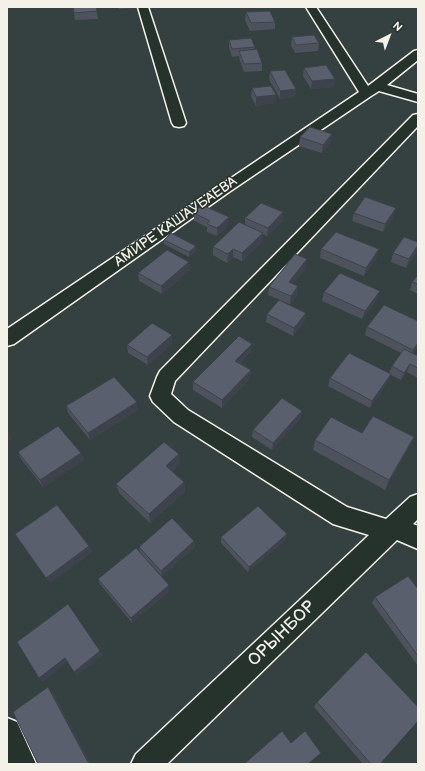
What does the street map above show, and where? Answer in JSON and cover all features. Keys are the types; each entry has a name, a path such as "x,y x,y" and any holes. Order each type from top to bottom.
{"street":[{"path":"143,7 179,124"},
{"path":"311,7 366,93 378,86 418,54"},
{"path":"378,86 418,98"},
{"name":"АМИРЕ КАШАУБАЕВА","path":"7,339 366,93"},
{"path":"418,118 167,377 160,396 181,416 341,516 392,529 418,538"},
{"name":"ОРЫНБОР","path":"146,764 418,504"},
{"path":"7,732 21,764"}],"building":[{"path":"73,7 96,7 97,11 74,13"},
{"path":"270,11 275,22 251,23 246,12"},
{"path":"314,35 319,43 296,45 292,37"},
{"path":"251,38 255,47 232,49 229,40"},
{"path":"257,49 262,63 244,64 239,51"},
{"path":"326,65 335,79 312,81 304,68"},
{"path":"285,70 296,89 280,91 270,71"},
{"path":"271,86 276,95 256,97 252,88"},
{"path":"310,127 332,134 323,145 300,137"},
{"path":"365,197 396,208 385,224 354,213"},
{"path":"261,203 283,212 268,228 245,218"},
{"path":"202,205 229,217 217,228 207,224 210,221 194,213"},
{"path":"239,222 263,233 242,253 233,249 228,254 213,247"},
{"path":"336,232 379,249 366,268 321,249"},
{"path":"171,233 196,246 189,252 164,240"},
{"path":"404,237 418,242 418,245 409,259 393,253"},
{"path":"167,250 189,262 161,286 138,273"},
{"path":"295,254 307,259 289,282 298,286 291,296 269,287"},
{"path":"340,273 380,291 365,311 324,292"},
{"path":"418,275 418,284 412,282"},
{"path":"279,300 306,313 294,328 267,314"},
{"path":"384,305 418,321 418,343 413,350 367,327"},
{"path":"152,323 172,335 147,357 127,345"},
{"path":"239,336 252,344 235,361 251,370 222,400 193,382"},
{"path":"404,349 418,356 418,368 410,364 404,373 392,366"},
{"path":"349,353 391,374 372,401 330,378"},
{"path":"114,377 137,402 88,433 66,406"},
{"path":"282,398 302,411 273,443 253,430"},
{"path":"373,416 414,437 389,480 315,440 331,417 362,433"},
{"path":"58,426 81,453 40,480 18,452"},
{"path":"164,442 179,454 166,466 184,482 149,514 116,484"},
{"path":"57,505 89,546 46,578 15,534"},
{"path":"258,506 287,534 249,567 221,537"},
{"path":"172,518 194,541 161,571 139,547"},
{"path":"136,548 169,585 131,618 98,579"},
{"path":"408,576 418,589 418,656 375,597"},
{"path":"68,604 100,651 74,672 65,658 39,678 17,642"},
{"path":"366,652 418,707 418,721 380,764 371,764 317,702"},
{"path":"48,687 89,764 38,764 13,712"},
{"path":"282,731 291,743 305,731 321,753 308,764 244,764"}]}
